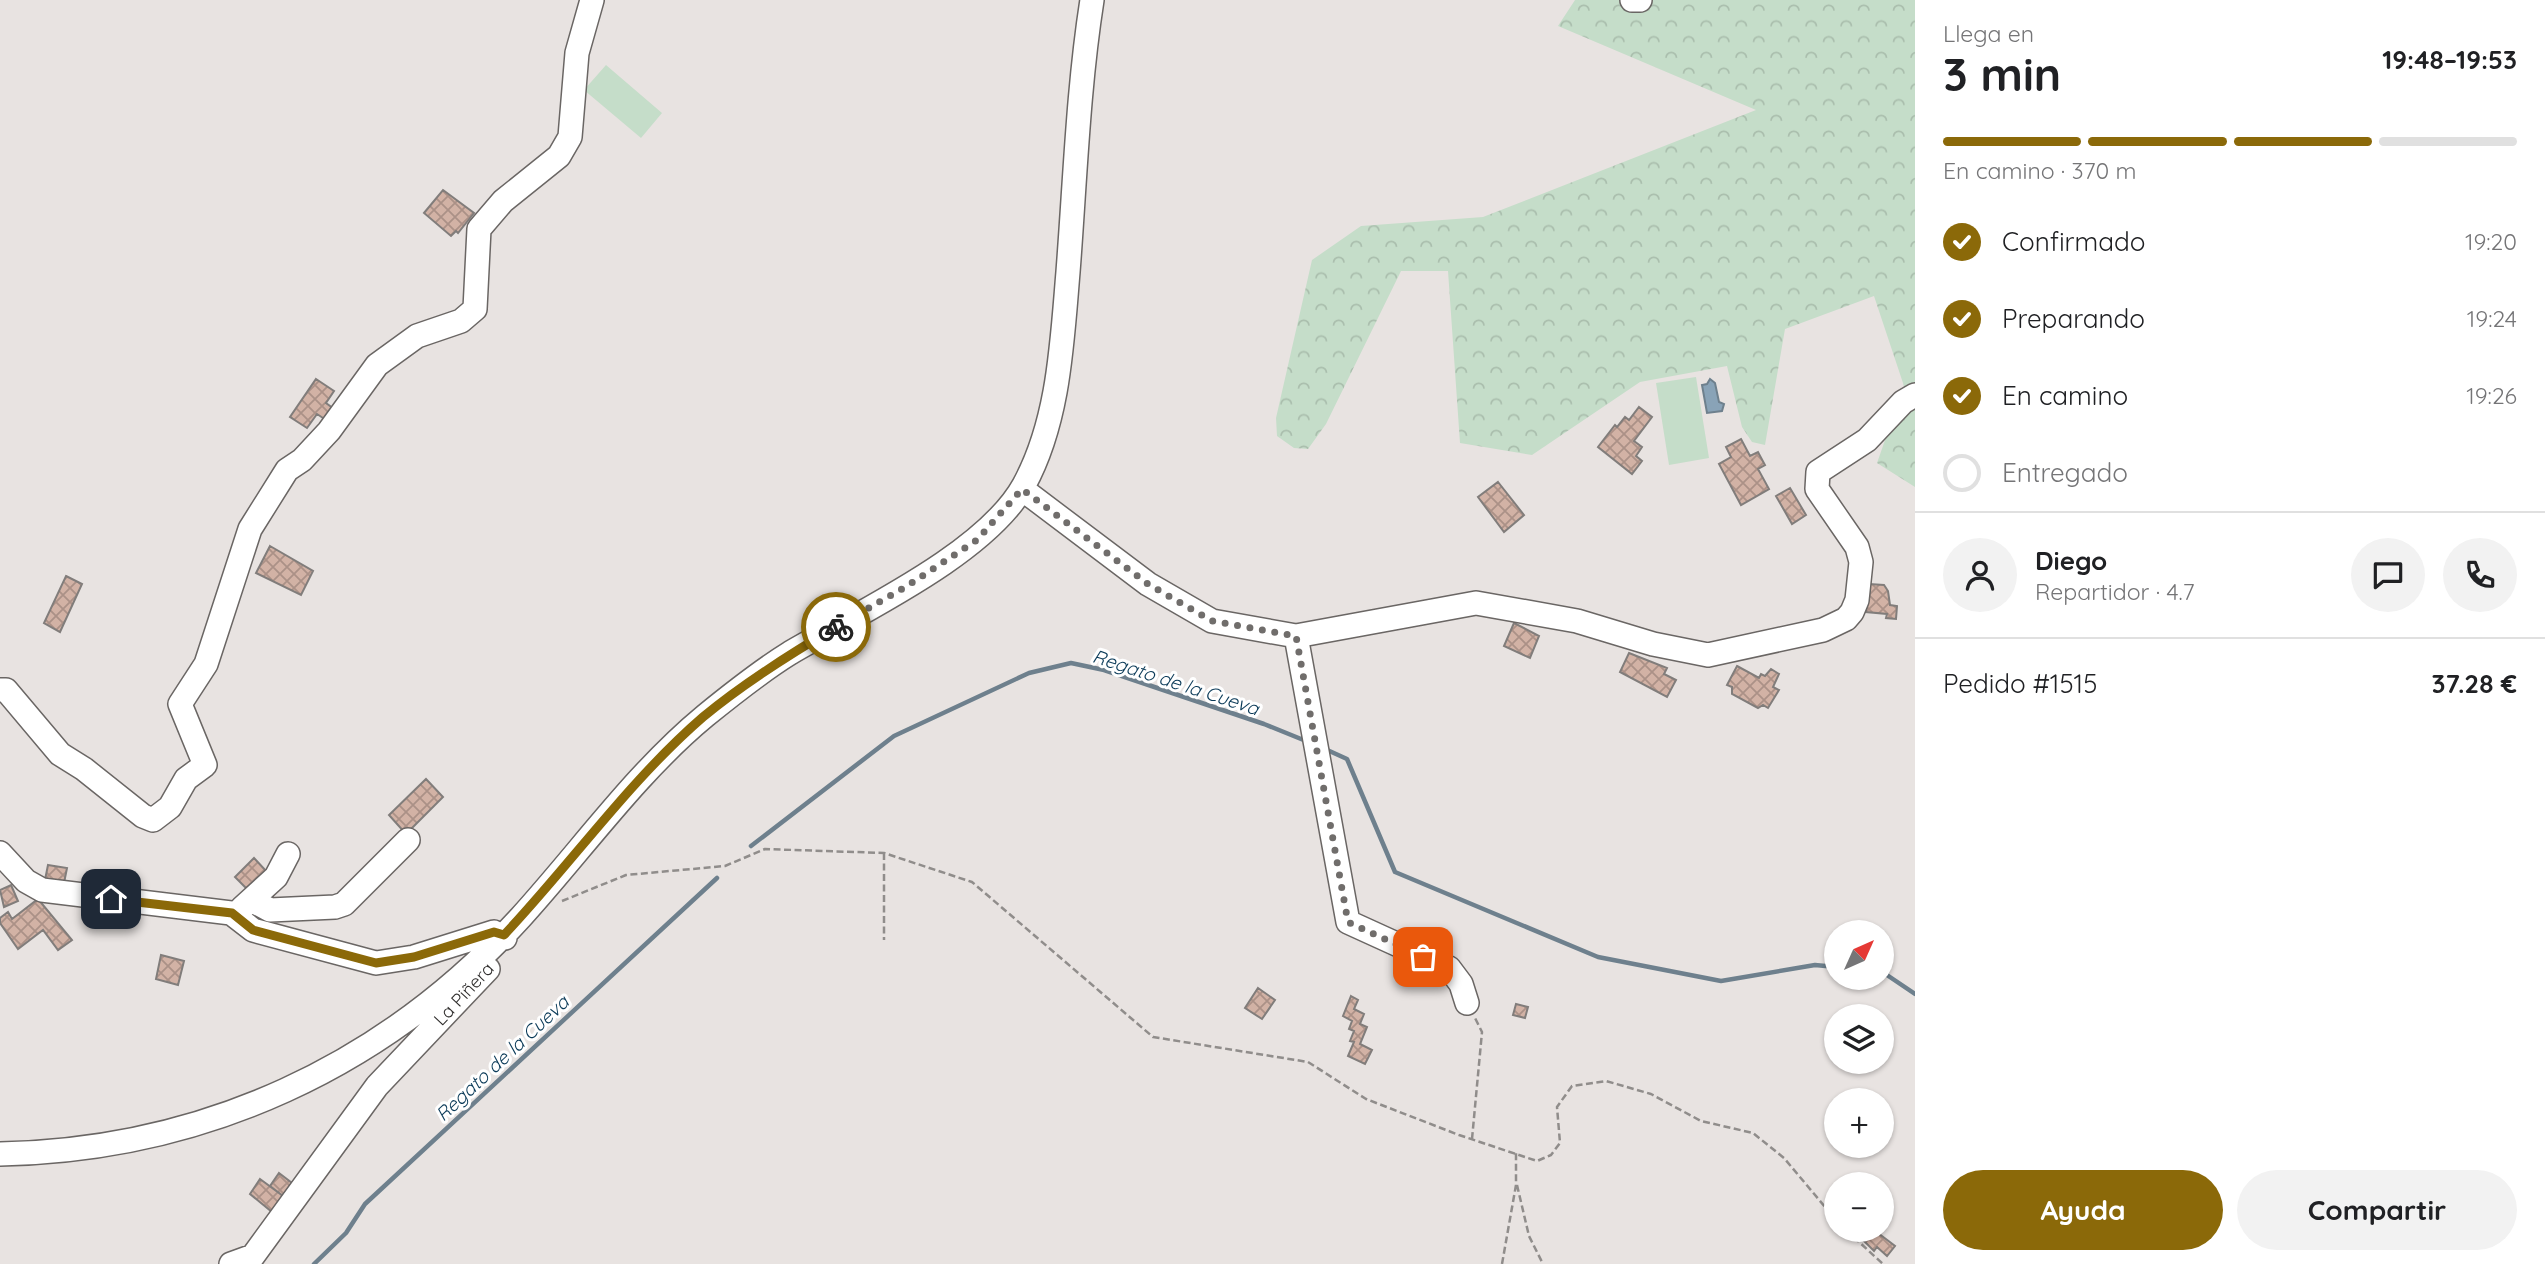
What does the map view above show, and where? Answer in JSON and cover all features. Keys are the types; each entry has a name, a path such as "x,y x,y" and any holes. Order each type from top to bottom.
{"street":[{"path":"0,690 6,690 60,754 84,769 142,816 153,820 170,807 186,779 205,765 180,704 206,664 250,529 287,470 302,460 329,431 377,365 417,337 461,321 475,309 479,229 503,201 559,156 570,137 577,53 592,0"},
{"path":"0,1154 51,1153 151,1136 237,1112 325,1073 414,1016 504,935 642,778 703,718 785,657 907,586 977,540 1022,489 1045,438 1062,346 1092,0"},
{"path":"1632,0 1640,0"},
{"path":"1022,489 1148,584 1212,621 1296,636 1476,603 1577,621 1653,644 1708,655 1823,630 1846,620 1857,600 1861,562 1857,547 1817,489 1818,472 1867,440 1903,402 1915,395"},
{"path":"1296,636 1348,922 1448,968 1461,984 1467,1003"},
{"path":"243,908 270,910 335,907 344,904 408,840"},
{"name":"La Piñera","path":"0,853 26,881 42,890 243,908 253,930 376,963 414,957 494,932 504,935 507,942 504,951 376,1086 253,1256 232,1264"},
{"path":"243,908 276,877 288,854"}],"path":[{"path":"530,906 542,910 625,875 725,866 765,849 884,853 972,882 1153,1037 1308,1062 1366,1099 1537,1161 1551,1155 1560,1143 1557,1107 1572,1086 1606,1082 1651,1094 1701,1121 1753,1133 1784,1158 1824,1206"},
{"path":"884,853 884,940"},
{"path":"1467,1003 1482,1032 1472,1139"},
{"path":"1502,1264 1516,1181 1516,1153"},
{"path":"1516,1181 1529,1236 1543,1264"},
{"path":"1859,1242 1883,1264"}],"green space":[{"path":"1575,0 1915,0 1915,487 1877,463 1904,386 1874,296 1785,329 1765,445 1752,442 1742,427 1727,366 1640,382 1532,455 1460,443 1448,271 1401,271 1326,424 1308,449 1294,448 1277,436 1276,418 1312,260 1361,226 1483,217 1756,110 1558,26"},
{"path":"606,65 662,113 641,138 584,90"},
{"path":"1696,377 1709,458 1669,465 1656,383"}],"water":[{"path":"1710,379 1715,383 1719,402 1724,404 1722,411 1707,413 1702,385 1707,384"}],"building":[{"path":"443,190 474,213 458,233 456,231 451,236 424,213"},
{"path":"316,379 334,391 326,403 334,409 326,420 317,414 307,428 290,417"},
{"path":"1639,407 1652,417 1634,441 1642,447 1636,456 1642,461 1632,474 1598,447 1615,425 1617,427 1625,417 1629,420"},
{"path":"1741,439 1750,456 1758,452 1765,465 1758,469 1769,489 1741,505 1719,464 1731,457 1726,447"},
{"path":"1498,482 1524,515 1504,532 1478,497"},
{"path":"1790,488 1806,515 1792,524 1776,496"},
{"path":"270,546 313,571 301,595 256,573"},
{"path":"66,576 82,584 60,632 44,623"},
{"path":"1869,584 1884,585 1888,591 1890,605 1897,606 1896,619 1886,618 1887,614 1866,612"},
{"path":"1514,623 1539,636 1530,658 1504,646"},
{"path":"1629,653 1667,668 1664,674 1676,680 1667,697 1620,672"},
{"path":"1737,666 1759,678 1771,669 1779,674 1773,687 1779,690 1768,708 1763,705 1758,708 1732,694 1732,687 1727,685"},
{"path":"426,779 443,797 406,834 389,815"},
{"path":"254,858 267,872 248,890 235,877"},
{"path":"48,865 67,868 63,888 44,885"},
{"path":"11,885 18,901 4,907 0,890"},
{"path":"38,899 72,940 58,950 43,930 18,949 0,923 0,918 8,912 12,919"},
{"path":"161,955 184,961 178,985 156,979"},
{"path":"1258,988 1275,1000 1262,1019 1245,1008"},
{"path":"1351,996 1358,1000 1354,1009 1364,1014 1360,1024 1367,1027 1360,1044 1372,1050 1365,1064 1348,1056 1354,1042 1350,1041 1354,1031 1349,1029 1352,1021 1343,1016"},
{"path":"1516,1004 1528,1007 1525,1018 1513,1015"},
{"path":"279,1173 292,1183 283,1196 270,1186"},
{"path":"260,1179 283,1196 272,1212 250,1194"},
{"path":"1865,1242 1890,1242 1895,1246 1887,1256 1877,1247 1874,1251"}],"waterway":[{"name":"Regato de la Cueva","path":"751,846 894,736 1029,673 1071,663 1104,670 1264,724 1306,741"},
{"name":"Regato de la Cueva","path":"1325,749 1347,759 1395,872 1598,957 1721,981 1815,965 1824,966"},
{"name":"Regato de la Cueva","path":"314,1264 346,1233 365,1204 717,878"},
{"name":"Regato de la Cueva","path":"1894,980 1915,994"}],"way so far":[{"path":"836,627 907,586 977,540 1022,489 1066,525 1148,584 1212,621 1296,636 1348,922 1423,957"}],"route":[{"path":"111,899 232,913 253,930 376,963 414,957 494,932 504,935 642,778 703,718 785,657 836,627"}]}
